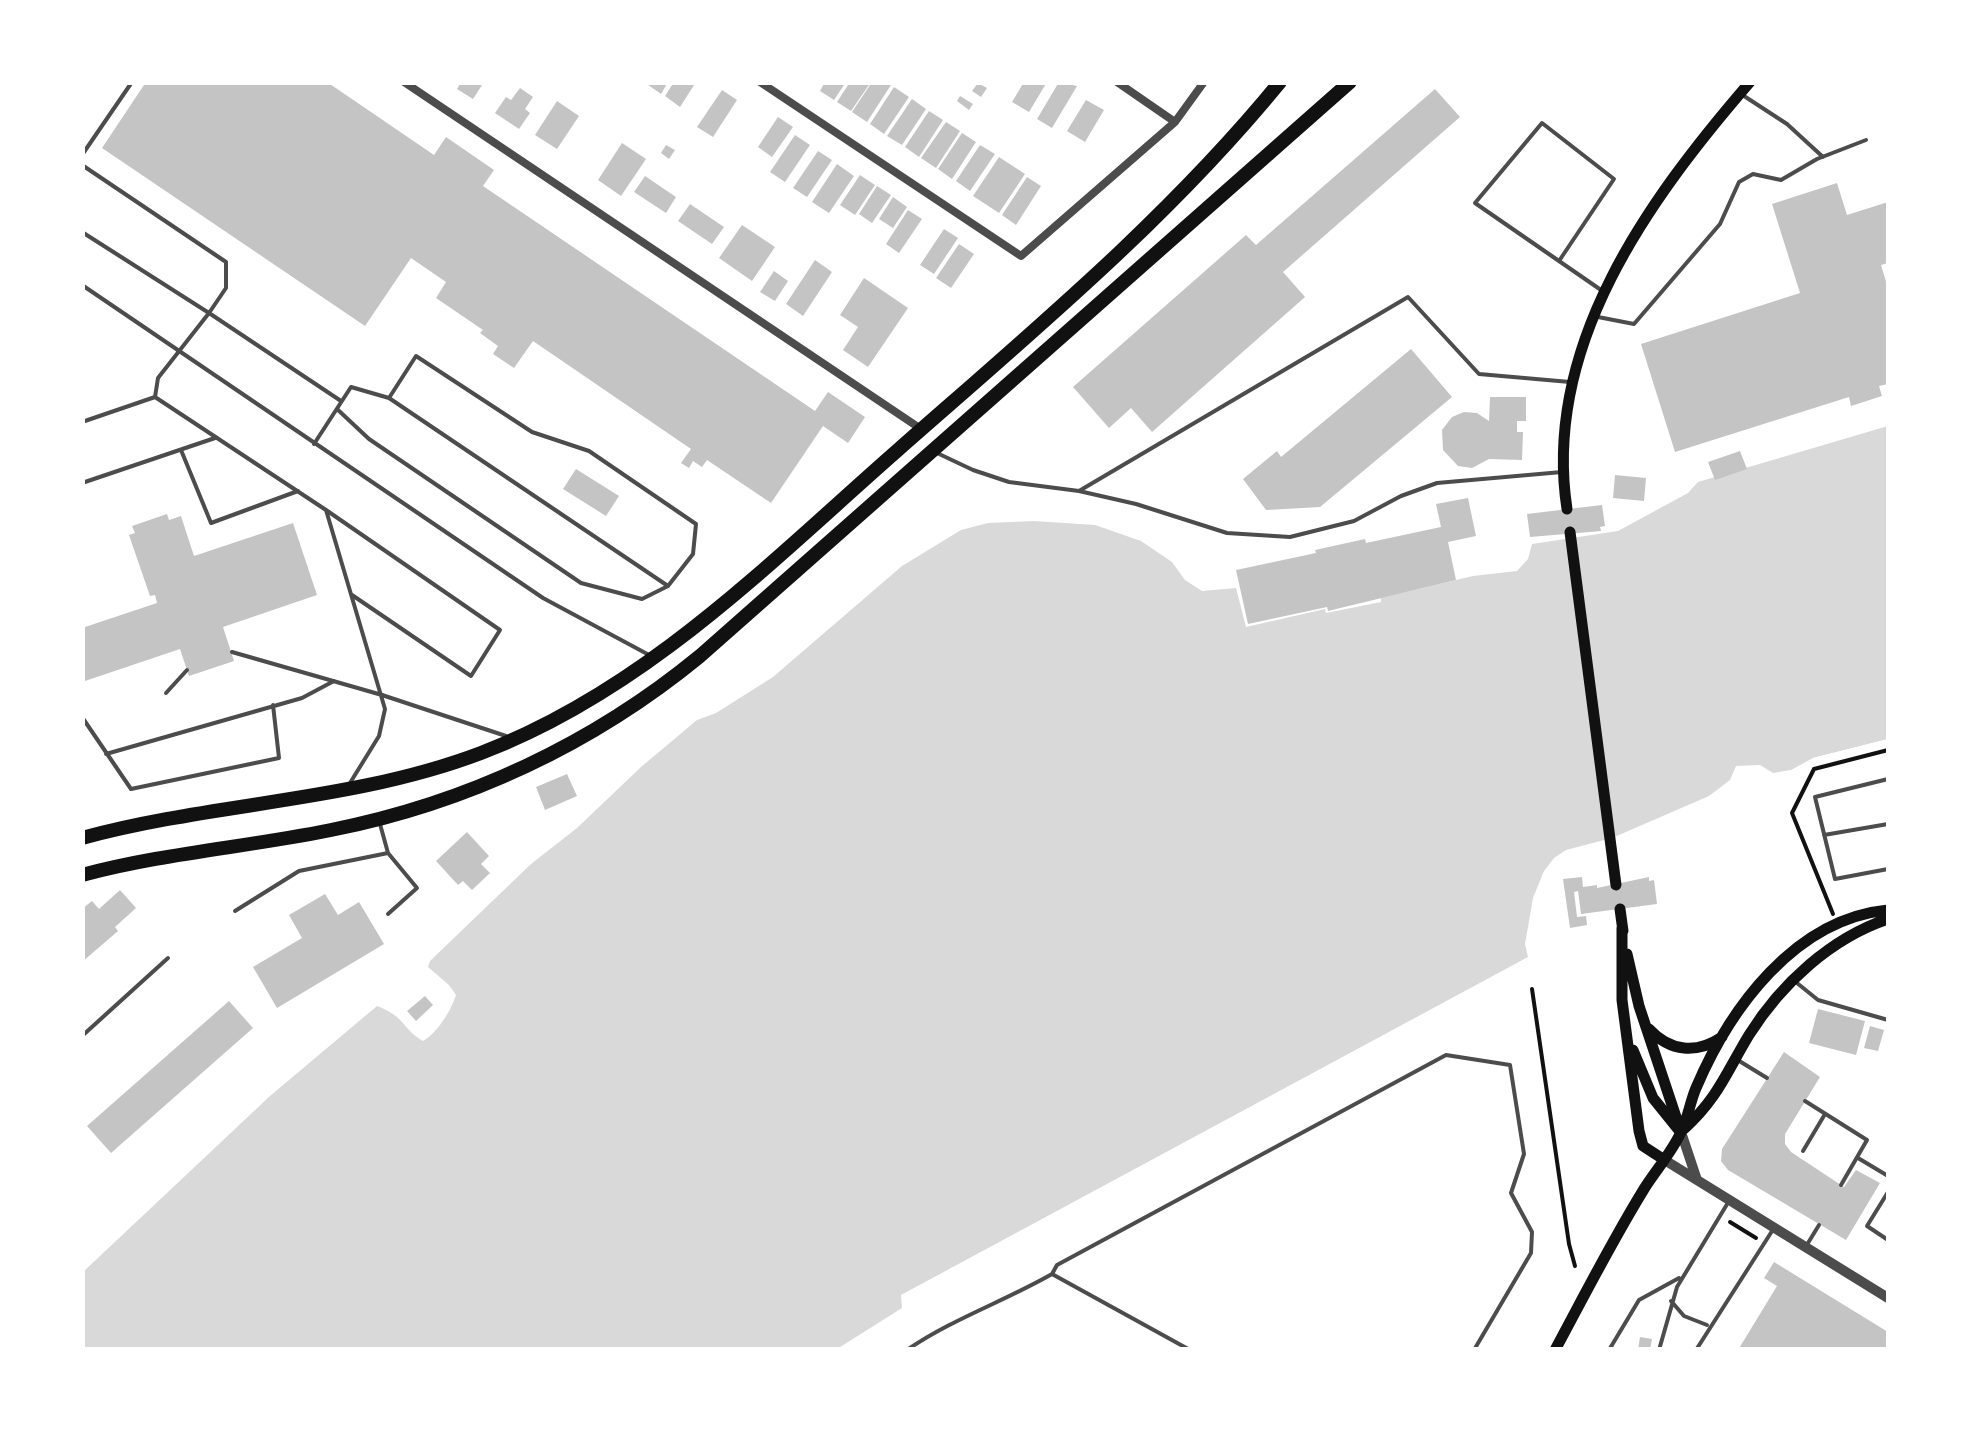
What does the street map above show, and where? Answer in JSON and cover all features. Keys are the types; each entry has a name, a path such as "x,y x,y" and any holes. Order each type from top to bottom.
{"highway":[{"path":"82,838 154,822 344,792 428,771 515,739 592,700 706,619 921,429 1166,208 1280,82"},
{"path":"82,874 300,836 440,802 513,773 584,737 637,704 700,656 1350,82"}],"main road":[{"path":"1567,509 1562,472 1563,427 1570,382 1593,316 1665,193 1750,82"},
{"path":"1570,532 1616,885"},
{"path":"1620,909 1624,1017 1643,1146 1663,1160"},
{"path":"1554,1350 1681,1132 1698,1084 1725,1035 1768,976 1798,947 1849,918 1888,910"},
{"path":"1681,1132 1710,1106 1760,1019 1794,979 1842,942 1888,919"},
{"path":"1622,928 1645,1023 1681,1132"},
{"path":"1624,1017 1653,1098 1681,1132"},
{"path":"1645,1023 1664,1042 1683,1049 1708,1046 1725,1035"}],"street":[{"path":"404,82 921,429"},
{"path":"760,82 1020,256 1175,122 1204,82"},
{"path":"1117,82 1175,122"},
{"path":"1681,1132 1697,1181"},
{"path":"1663,1160 1888,1298"}],"lane":[{"path":"82,155 132,82"},
{"path":"1741,93 1787,124 1823,157"},
{"path":"1559,261 1614,179 1542,123 1475,203 1604,293"},
{"path":"1593,316 1634,324 1720,224 1739,182 1753,174 1781,180 1866,140"},
{"path":"82,165 226,262 226,288 158,378 155,397"},
{"path":"82,232 341,402"},
{"path":"82,285 542,598 655,658"},
{"path":"1079,491 1408,298 1479,374 1570,382"},
{"path":"337,408 369,439 581,583 642,599 668,586 693,554 696,524 589,451 532,432 416,356 389,398"},
{"path":"314,444 351,387 389,398 668,586"},
{"path":"82,422 155,397"},
{"path":"155,397 500,630 471,676 352,595"},
{"path":"82,484 217,438"},
{"path":"181,450 211,522 298,491"},
{"path":"933,451 1009,482 1079,491 1136,504 1228,532 1290,537 1354,522 1401,496 1438,483 1562,472"},
{"path":"326,510 384,709 379,736 344,792"},
{"path":"232,652 515,739"},
{"path":"166,694 188,670"},
{"path":"106,754 302,698 334,682"},
{"path":"82,718 131,789 279,758 273,705"},
{"path":"1888,779 1815,797 1835,879 1888,868"},
{"path":"378,820 388,854 418,888 388,914"},
{"path":"1824,835 1888,824"},
{"path":"234,911 299,871 388,854"},
{"path":"82,1036 168,958"},
{"path":"1794,979 1818,1000 1888,1020"},
{"path":"907,1350 934,1332 1006,1300 1052,1274 1057,1265 1446,1055 1510,1066 1524,1154 1511,1193 1532,1232 1532,1252 1474,1350"},
{"path":"1736,1059 1767,1078"},
{"path":"1805,1102 1867,1140 1840,1185"},
{"path":"1803,1151 1825,1114"},
{"path":"1857,1157 1888,1176"},
{"path":"1888,1192 1866,1226 1888,1240"},
{"path":"1659,1350 1671,1301 1729,1200"},
{"path":"1806,1248 1819,1224"},
{"path":"1696,1350 1774,1228"},
{"path":"1052,1274 1190,1350"},
{"path":"1609,1350 1639,1300 1684,1276"},
{"path":"1671,1301 1690,1321 1709,1326"}],"path":[{"path":"1532,989 1575,1266"},
{"path":"1730,1222 1756,1238"}],"shaded area":[{"path":"1888,426 1888,739 1813,758 1791,770 1773,773 1760,765 1736,766 1730,780 1709,796 1612,838 1566,850 1544,871 1533,898 1525,944 1528,957 901,1295 902,1308 837,1349 83,1350 83,1272 270,1096 377,1006 393,1014 423,1041 428,1037 443,1021 456,995 428,967 430,961 531,864 697,720 716,713 773,677 902,566 961,530 988,523 1034,521 1095,525 1141,541 1172,562 1185,580 1202,591 1236,588 1246,627 1325,609 1326,613 1381,602 1381,598 1473,576 1517,571 1528,559 1532,544 1618,531 1688,493 1698,482"}],"pier":[{"path":"1888,739 1888,745 1817,762 1813,758"}],"building":[{"path":"146,82 327,82 434,155 446,137 494,170 483,186 815,411 828,392 865,417 848,443 823,426 771,503 707,460 702,467 693,461 689,468 681,463 691,449 533,341 514,368 493,354 498,346 480,333 483,330 436,298 446,282 411,258 365,326 102,148"},
{"path":"461,82 484,82 473,99 457,89"},
{"path":"644,82 668,82 661,94"},
{"path":"674,82 696,82 680,107 665,96"},
{"path":"825,82 846,82 834,100 820,91"},
{"path":"850,82 871,82 851,111 837,102"},
{"path":"872,82 891,85 867,122 852,112"},
{"path":"1024,82 1047,82 1029,112 1012,102"},
{"path":"1059,82 1077,86 1052,128 1037,119"},
{"path":"978,83 987,88 981,97 972,91"},
{"path":"894,87 909,97 884,134 870,124"},
{"path":"520,88 533,97 525,109 530,113 519,129 495,113 506,97 511,100"},
{"path":"1435,89 1460,117 1283,272 1305,297 1152,432 1131,408 1109,428 1073,387 1246,235 1256,245"},
{"path":"722,90 737,100 713,137 697,127"},
{"path":"960,96 973,104 969,110 957,101"},
{"path":"912,99 926,109 902,145 887,136"},
{"path":"1086,100 1104,110 1085,142 1067,131"},
{"path":"557,101 579,116 557,149 535,135"},
{"path":"929,111 943,120 919,157 905,147"},
{"path":"778,117 793,127 772,157 758,147"},
{"path":"946,122 960,131 936,168 921,158"},
{"path":"962,133 976,142 952,179 938,169"},
{"path":"795,135 810,145 785,182 770,172"},
{"path":"622,143 646,159 621,196 598,180"},
{"path":"666,145 675,150 669,159 661,153"},
{"path":"980,145 995,154 970,191 956,181"},
{"path":"818,151 832,160 807,197 793,188"},
{"path":"999,157 1025,174 999,213 973,196"},
{"path":"837,164 854,176 829,213 812,202"},
{"path":"860,175 875,185 855,215 840,205"},
{"path":"645,176 676,197 666,213 634,192"},
{"path":"1027,177 1041,186 1016,225 1002,215"},
{"path":"1837,183 1847,215 1888,202 1888,263 1881,265 1888,288 1888,384 1879,386 1882,396 1851,406 1849,397 1675,452 1641,344 1800,293 1772,204"},
{"path":"877,186 891,195 872,223 859,214"},
{"path":"893,197 907,207 893,228 879,219"},
{"path":"690,204 724,227 712,244 678,221"},
{"path":"908,210 922,219 899,253 886,244"},
{"path":"742,225 775,247 752,281 719,258"},
{"path":"944,229 958,238 934,274 920,265"},
{"path":"959,244 974,254 951,288 936,278"},
{"path":"815,260 832,272 803,316 786,304"},
{"path":"774,271 788,281 775,301 760,292"},
{"path":"864,278 908,308 868,367 843,350 858,327 840,315"},
{"path":"1411,349 1452,397 1320,507 1266,510 1243,479 1277,451 1281,457"},
{"path":"1490,397 1526,397 1526,421 1517,421 1517,432 1523,432 1522,460 1489,459 1472,468 1458,466 1443,450 1442,430 1452,417 1464,412 1477,413 1489,421"},
{"path":"1740,451 1747,469 1715,480 1708,462"},
{"path":"576,469 619,496 606,516 563,489"},
{"path":"1615,475 1646,478 1644,501 1613,498"},
{"path":"1468,498 1476,536 1448,542 1456,580 1328,611 1327,607 1248,624 1236,570 1365,539 1366,543 1441,527 1436,504"},
{"path":"1602,505 1605,526 1600,527 1601,531 1530,537 1527,514"},
{"path":"167,514 169,520 181,516 194,556 293,523 317,595 223,627 234,661 189,676 180,649 82,682 82,628 157,603 155,595 150,596 129,535 135,533 132,526"},
{"path":"567,774 577,796 545,810 536,787"},
{"path":"467,832 489,856 481,864 490,873 472,890 463,881 458,885 436,861"},
{"path":"1582,877 1583,887 1597,888 1649,877 1649,881 1654,880 1657,904 1581,914 1578,891 1574,892 1577,917 1586,916 1587,925 1570,928 1563,879"},
{"path":"120,890 136,908 115,927 118,931 82,962 82,909 92,901 99,909"},
{"path":"325,894 338,915 359,902 384,944 277,1008 253,967 302,938 289,915"},
{"path":"425,996 433,1005 416,1021 407,1011"},
{"path":"229,1001 253,1028 111,1153 87,1126"},
{"path":"1818,1009 1865,1021 1856,1055 1809,1043"},
{"path":"1870,1026 1884,1030 1878,1051 1864,1048"},
{"path":"1784,1052 1820,1077 1785,1134 1785,1144 1844,1187 1856,1170 1880,1183 1846,1240 1728,1170 1721,1161 1722,1149"},
{"path":"1774,1262 1888,1332 1888,1350 1738,1350 1777,1286 1764,1278"},
{"path":"1640,1337 1652,1339 1650,1350 1638,1350"}]}
